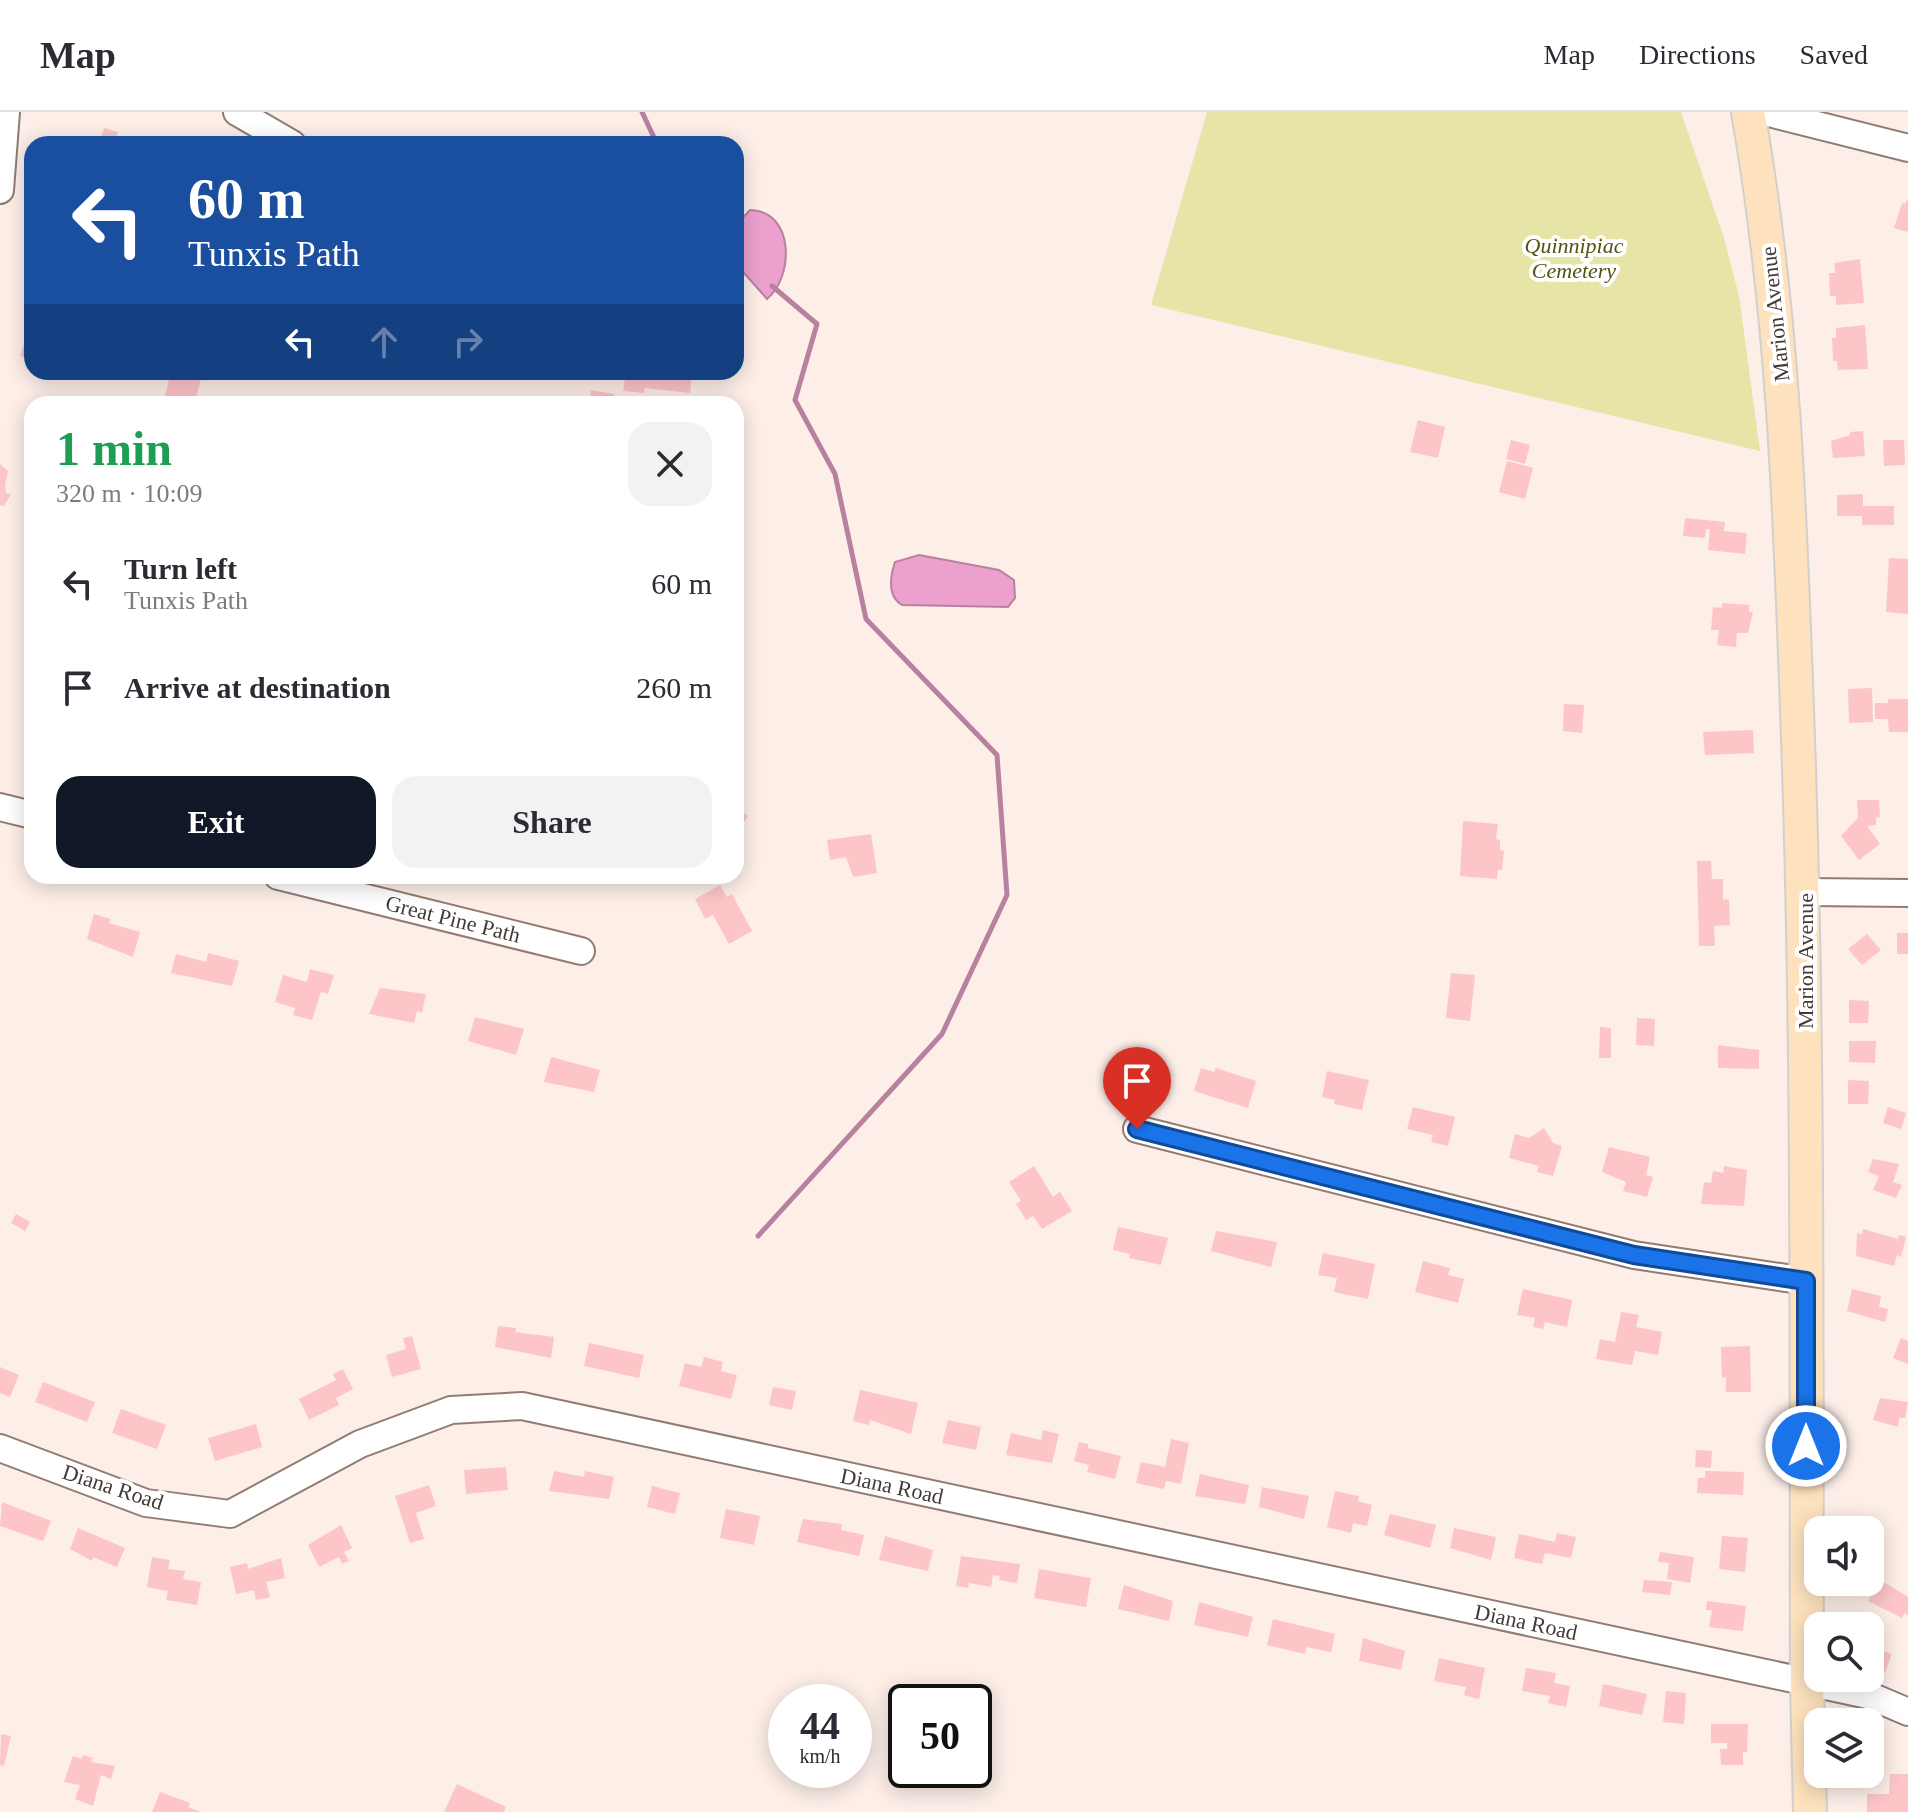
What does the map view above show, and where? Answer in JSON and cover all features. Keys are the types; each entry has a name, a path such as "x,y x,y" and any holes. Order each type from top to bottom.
{"main road":[{"name":"Marion Avenue","path":"1748,112 1781,358 1789,474 1805,892 1807,1612"},
{"name":"Marion Avenue","path":"1807,1692 1810,1812"}],"street":[{"path":"0,190 6,112"},
{"path":"237,112 278,136"},
{"path":"1765,112 1908,148"},
{"path":"0,807 24,813"},
{"name":"Great Pine Path","path":"310,884 581,951"},
{"path":"1805,892 1908,893"},
{"path":"1137,1129 1634,1255 1806,1281"},
{"name":"Diana Road","path":"0,1448 146,1503 230,1514 360,1444 438,1414 451,1410 522,1406 1804,1682"},
{"name":"Diana Road","path":"1853,1692 1908,1712"}],"green space":[{"name":"Quinnipiac Cemetery","path":"1207,112 1681,112 1724,238 1739,296 1760,451 1151,305"}],"shaded area":[{"path":"750,210 765,213 775,221 786,247 782,276 767,299 744,273 744,216"},
{"path":"919,555 999,570 1014,580 1015,598 1008,607 902,605 892,591 895,562"}],"building":[{"path":"104,128 118,132 116,136 102,136"},
{"path":"1908,198 1908,232 1894,228 1902,203 1905,204"},
{"path":"1860,259 1864,303 1836,305 1836,296 1830,296 1829,273 1835,273 1834,263"},
{"path":"1865,325 1868,369 1838,370 1837,361 1833,361 1832,338 1836,338 1836,328"},
{"path":"169,380 201,380 196,396 165,396"},
{"path":"625,380 691,380 690,393 645,388 644,393 623,391"},
{"path":"591,390 614,394 614,396 590,396"},
{"path":"1418,420 1445,427 1438,458 1410,452"},
{"path":"1863,431 1865,456 1833,458 1831,441 1850,435 1850,432"},
{"path":"1511,440 1530,445 1525,464 1506,459"},
{"path":"1883,440 1904,440 1905,465 1884,466"},
{"path":"1507,461 1533,468 1525,499 1499,492"},
{"path":"0,464 8,471 6,493 11,494 4,506 0,505"},
{"path":"1863,494 1863,506 1894,506 1894,525 1862,525 1862,516 1837,516 1837,495"},
{"path":"1685,518 1725,522 1724,531 1747,533 1745,554 1708,550 1710,529 1706,529 1705,538 1683,536"},
{"path":"1889,558 1908,559 1908,614 1886,612"},
{"path":"1722,603 1749,605 1749,612 1753,612 1748,633 1737,633 1736,647 1717,645 1719,630 1711,630 1713,607 1722,608"},
{"path":"1872,688 1873,722 1849,723 1848,689"},
{"path":"1888,699 1908,699 1908,732 1889,732 1888,719 1875,719 1875,703 1888,703"},
{"path":"1564,704 1584,705 1582,733 1563,731"},
{"path":"1753,730 1754,753 1705,755 1703,732"},
{"path":"1857,800 1879,800 1880,817 1876,818 1876,825 1867,826 1880,844 1859,860 1841,836 1858,818"},
{"path":"1463,821 1498,824 1496,839 1500,840 1500,850 1504,851 1502,870 1498,870 1497,879 1460,876"},
{"path":"871,834 877,873 853,877 846,857 830,860 827,840"},
{"path":"1697,861 1711,861 1712,879 1723,879 1723,900 1729,899 1730,925 1714,926 1715,946 1699,946"},
{"path":"720,885 727,897 732,894 752,931 729,944 713,915 705,919 695,899"},
{"path":"94,914 111,919 109,923 140,932 133,957 87,939"},
{"path":"1897,933 1908,933 1908,954 1897,954"},
{"path":"1867,934 1881,950 1862,965 1848,949"},
{"path":"208,953 239,961 232,986 171,973 176,954 206,962"},
{"path":"310,969 334,975 328,994 321,992 312,1020 293,1015 295,1008 275,1002 283,975 307,982"},
{"path":"1451,973 1475,975 1470,1021 1446,1018"},
{"path":"380,988 426,994 422,1013 417,1011 414,1023 369,1014"},
{"path":"1849,1000 1869,1001 1868,1023 1849,1023"},
{"path":"475,1017 524,1029 516,1055 468,1041"},
{"path":"1637,1018 1655,1019 1654,1046 1636,1045"},
{"path":"1600,1027 1611,1028 1611,1058 1599,1058"},
{"path":"1849,1041 1876,1041 1875,1063 1849,1062"},
{"path":"1718,1045 1759,1050 1759,1069 1718,1068"},
{"path":"551,1057 600,1070 594,1092 544,1082"},
{"path":"1201,1068 1214,1072 1216,1068 1256,1081 1248,1108 1194,1091"},
{"path":"1327,1071 1369,1080 1362,1110 1334,1104 1335,1100 1322,1097"},
{"path":"1848,1080 1869,1081 1868,1104 1848,1104"},
{"path":"1413,1107 1455,1117 1448,1146 1431,1142 1433,1135 1407,1129"},
{"path":"1888,1107 1906,1113 1901,1129 1883,1123"},
{"path":"1544,1128 1553,1143 1562,1146 1553,1176 1537,1172 1539,1166 1509,1158 1515,1134 1529,1138"},
{"path":"1609,1147 1650,1157 1646,1175 1653,1177 1647,1197 1623,1191 1626,1182 1602,1172"},
{"path":"1873,1159 1899,1164 1893,1182 1902,1185 1896,1198 1873,1190 1879,1176 1868,1172"},
{"path":"1034,1166 1053,1197 1060,1192 1072,1211 1042,1229 1033,1216 1026,1220 1016,1204 1021,1201 1009,1182"},
{"path":"1724,1166 1747,1170 1744,1206 1701,1204 1704,1182 1711,1183 1713,1171 1723,1173"},
{"path":"16,1214 30,1222 25,1231 11,1223"},
{"path":"1118,1227 1168,1238 1161,1265 1129,1258 1130,1254 1113,1250"},
{"path":"1863,1229 1898,1239 1899,1235 1906,1237 1901,1257 1897,1255 1894,1266 1856,1256 1857,1233 1862,1234"},
{"path":"1216,1231 1277,1242 1271,1267 1211,1251"},
{"path":"1323,1253 1375,1264 1368,1299 1334,1292 1337,1278 1318,1275"},
{"path":"1423,1261 1450,1268 1448,1275 1464,1279 1458,1303 1415,1292"},
{"path":"1523,1289 1572,1300 1567,1327 1545,1322 1543,1329 1533,1327 1535,1318 1517,1315"},
{"path":"1852,1289 1881,1296 1879,1307 1888,1309 1885,1322 1847,1311"},
{"path":"1621,1312 1639,1315 1636,1327 1662,1332 1658,1355 1635,1351 1632,1365 1596,1359 1600,1339 1615,1342"},
{"path":"498,1326 516,1328 515,1332 554,1337 551,1358 495,1347"},
{"path":"412,1336 421,1369 392,1377 386,1355 406,1349 403,1338"},
{"path":"1901,1338 1908,1341 1908,1364 1893,1358"},
{"path":"589,1343 644,1355 639,1378 584,1366"},
{"path":"1750,1346 1751,1392 1726,1392 1726,1377 1722,1378 1721,1347"},
{"path":"704,1357 723,1362 721,1371 737,1375 731,1399 679,1386 685,1363 701,1367"},
{"path":"0,1367 19,1375 10,1397 0,1393"},
{"path":"343,1369 353,1389 336,1398 339,1405 309,1420 299,1399 336,1380 333,1374"},
{"path":"43,1382 95,1402 87,1422 35,1402"},
{"path":"773,1387 796,1391 792,1410 769,1405"},
{"path":"860,1390 918,1403 911,1434 870,1420 869,1425 853,1421"},
{"path":"1880,1398 1908,1402 1905,1418 1899,1418 1898,1427 1873,1420"},
{"path":"121,1409 166,1425 157,1449 112,1433"},
{"path":"948,1420 981,1427 976,1450 942,1443"},
{"path":"256,1424 262,1447 215,1461 208,1438"},
{"path":"1043,1430 1059,1434 1052,1463 1006,1455 1011,1433 1041,1440"},
{"path":"1171,1439 1189,1443 1181,1484 1166,1481 1164,1489 1136,1483 1141,1462 1165,1467"},
{"path":"1079,1442 1088,1444 1088,1448 1121,1456 1115,1479 1087,1472 1089,1465 1074,1461"},
{"path":"1696,1450 1712,1451 1711,1468 1695,1467"},
{"path":"506,1467 508,1490 466,1494 464,1470"},
{"path":"554,1471 584,1477 585,1471 614,1477 609,1499 549,1491"},
{"path":"1705,1471 1744,1472 1743,1495 1697,1493 1698,1478 1705,1478"},
{"path":"1200,1474 1249,1485 1245,1504 1195,1496"},
{"path":"429,1485 436,1506 416,1513 424,1539 410,1543 395,1496"},
{"path":"652,1486 680,1493 675,1514 647,1507"},
{"path":"1262,1487 1309,1496 1304,1519 1259,1507"},
{"path":"1335,1491 1359,1496 1358,1501 1372,1505 1367,1526 1353,1523 1351,1533 1327,1527"},
{"path":"2,1502 51,1521 43,1541 0,1526"},
{"path":"726,1509 760,1516 754,1545 720,1538"},
{"path":"1390,1514 1436,1525 1430,1548 1384,1535"},
{"path":"803,1519 842,1524 841,1530 864,1535 859,1556 797,1542"},
{"path":"341,1525 352,1548 344,1552 349,1561 342,1564 339,1557 319,1567 308,1545"},
{"path":"78,1528 125,1548 117,1567 93,1557 92,1561 70,1549"},
{"path":"1454,1528 1496,1537 1491,1560 1450,1548"},
{"path":"1557,1533 1576,1537 1571,1558 1545,1553 1542,1564 1514,1558 1519,1534 1555,1542"},
{"path":"885,1536 933,1550 928,1571 879,1560"},
{"path":"1722,1536 1748,1538 1745,1572 1719,1569"},
{"path":"1660,1552 1694,1557 1690,1583 1667,1579 1669,1563 1658,1562"},
{"path":"961,1556 1020,1564 1017,1583 999,1580 1000,1576 993,1575 991,1587 969,1583 968,1588 956,1586"},
{"path":"152,1557 170,1560 168,1569 185,1571 183,1579 201,1582 197,1605 166,1600 168,1591 147,1587"},
{"path":"281,1558 285,1578 266,1582 270,1597 256,1600 254,1590 236,1594 230,1567 247,1563 248,1569"},
{"path":"1039,1569 1091,1578 1086,1607 1034,1598"},
{"path":"1644,1580 1672,1582 1670,1595 1642,1592"},
{"path":"1884,1582 1908,1597 1908,1615 1904,1613 1902,1618 1868,1601 1870,1596 1884,1596"},
{"path":"1124,1585 1173,1601 1169,1621 1118,1609"},
{"path":"1707,1601 1746,1606 1743,1631 1709,1627 1712,1610 1706,1610"},
{"path":"1199,1602 1253,1617 1248,1637 1194,1625"},
{"path":"1273,1619 1335,1634 1331,1652 1306,1647 1305,1654 1267,1645"},
{"path":"1363,1638 1405,1651 1401,1670 1359,1661"},
{"path":"1884,1651 1892,1654 1884,1674"},
{"path":"1439,1658 1485,1668 1479,1699 1464,1695 1466,1687 1434,1681"},
{"path":"1526,1668 1556,1673 1554,1683 1570,1686 1566,1707 1548,1703 1550,1696 1522,1691"},
{"path":"1603,1684 1647,1694 1642,1715 1599,1706"},
{"path":"1666,1691 1686,1693 1684,1724 1663,1722"},
{"path":"1711,1724 1748,1724 1743,1765 1721,1765 1720,1749 1727,1749 1727,1743 1711,1743"},
{"path":"1,1734 11,1736 4,1766 0,1765"},
{"path":"83,1755 93,1758 91,1762 115,1766 111,1779 101,1775 93,1806 75,1799 80,1785 64,1782 73,1756 82,1759"},
{"path":"1890,1774 1908,1774 1908,1812 1867,1812 1867,1794 1889,1794"},
{"path":"457,1784 506,1807 504,1812 444,1812"},
{"path":"160,1792 190,1803 188,1807 201,1812 152,1812"}],"waterway":[{"path":"642,112 653,136"},
{"path":"758,1236 942,1034 1007,895 997,755 866,619 835,474 795,400 817,324 772,286"}],"route":[{"path":"1137,1129 1634,1255 1806,1281 1806,1446"}]}
